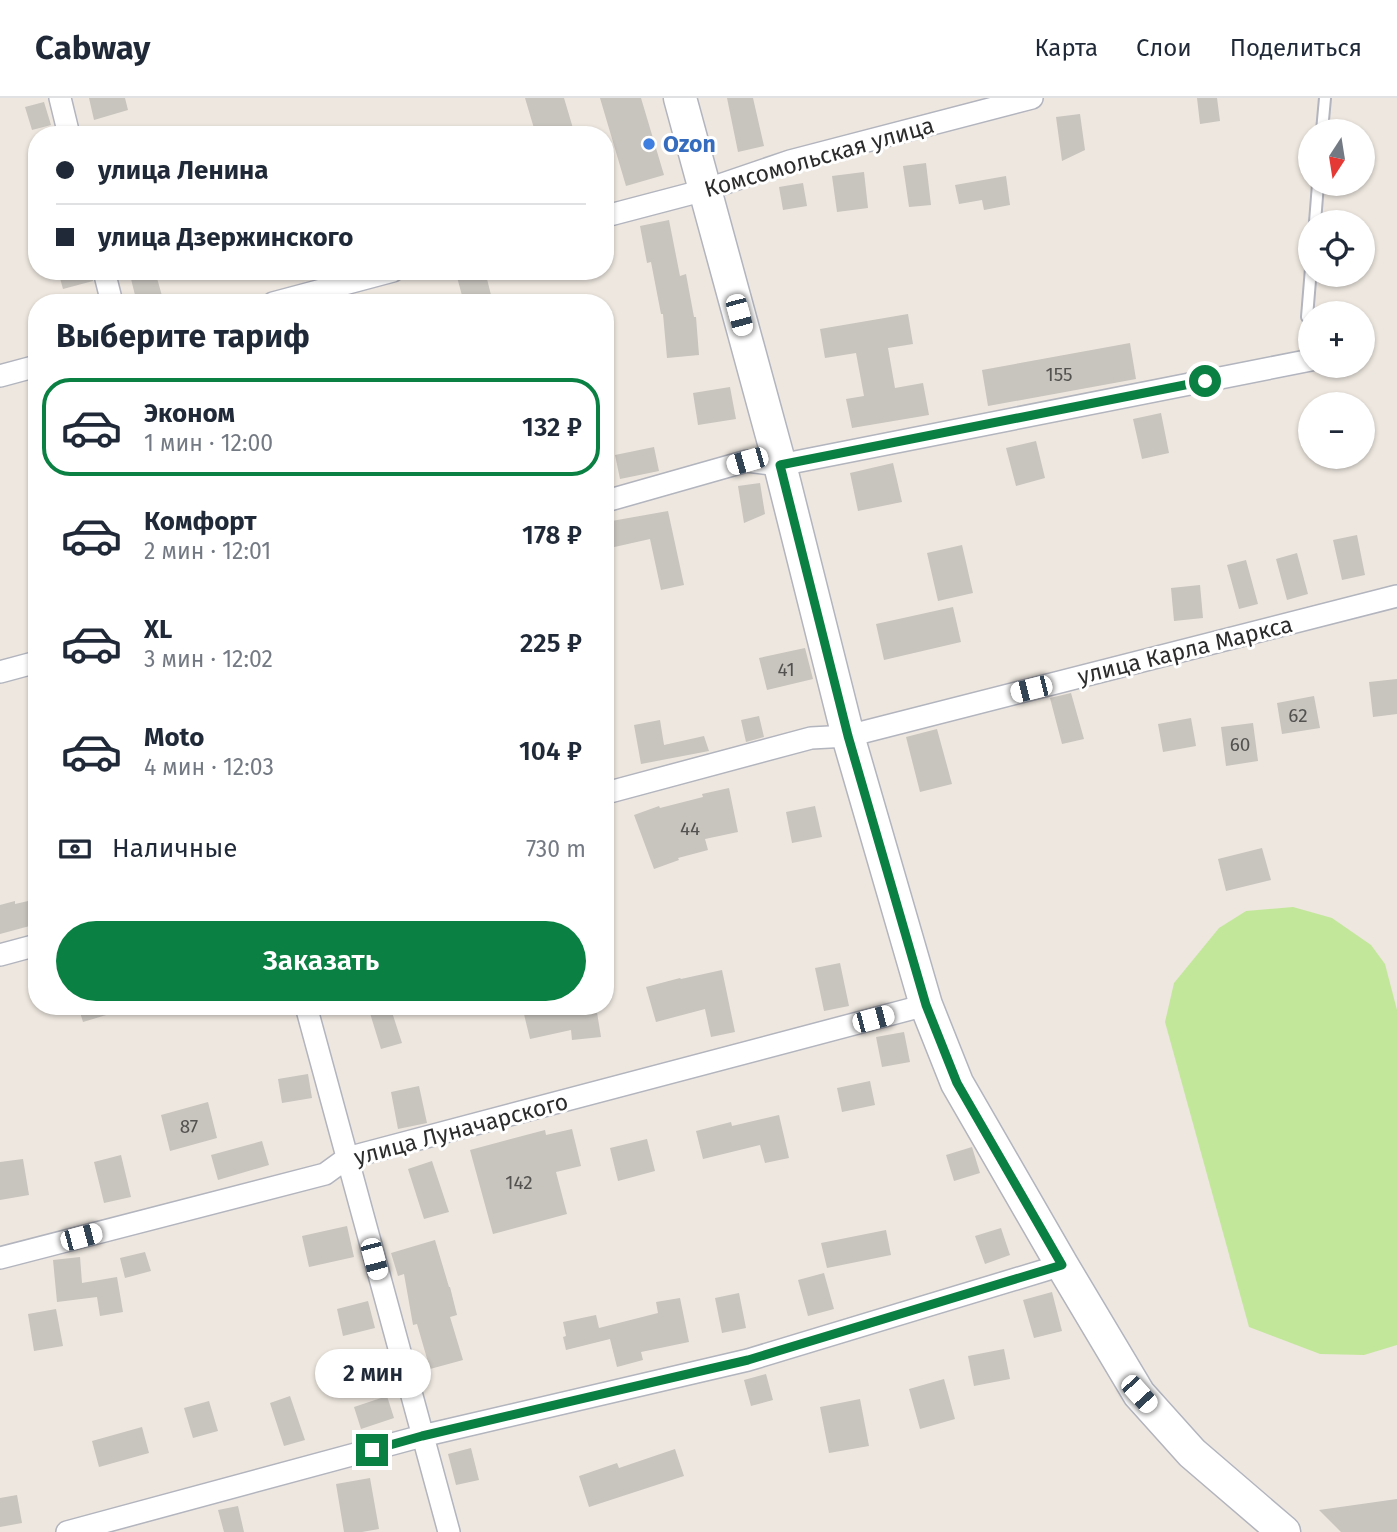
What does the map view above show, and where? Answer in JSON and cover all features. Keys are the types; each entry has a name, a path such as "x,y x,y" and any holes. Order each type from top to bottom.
{"main road":[{"path":"680,98 780,465 848,736 926,1005 957,1083 1139,1394 1192,1453 1284,1532"}],"street":[{"path":"60,98 67,126"},
{"name":"Комсомольская улица","path":"614,214 705,190 790,161 1032,98"},
{"path":"306,294 359,280"},
{"path":"614,499 747,461 780,465 1298,363"},
{"path":"0,376 28,368"},
{"name":"улица Карла Маркса","path":"614,791 811,738 848,736 1397,596"},
{"path":"0,671 28,664"},
{"path":"0,955 28,947"},
{"name":"улица Луначарского","path":"0,1258 325,1174 347,1158 926,1005"},
{"path":"308,1015 449,1532"},
{"path":"67,1532 422,1436 748,1360 1062,1265"}],"lane":[{"path":"1323,119 1325,98"}],"green space":[{"path":"1293,907 1332,918 1371,945 1385,964 1397,1010 1397,1345 1364,1355 1320,1354 1249,1327 1165,1022 1174,983 1219,928 1246,911"}],"building":[{"path":"89,98 125,98 128,110 94,120"},
{"path":"525,98 564,98 572,126 533,126"},
{"path":"600,98 641,98 664,175 626,186 614,145 614,126 608,126"},
{"path":"727,98 753,98 764,146 738,152"},
{"path":"1197,98 1217,98 1220,121 1200,124"},
{"path":"44,102 51,125 31,126 25,107"},
{"path":"1080,114 1085,150 1062,161 1056,117"},
{"path":"926,163 931,205 909,207 903,166"},
{"path":"864,172 868,208 837,212 832,176"},
{"path":"1006,176 1010,205 984,210 982,200 959,204 955,185"},
{"path":"803,183 807,206 783,210 779,187"},
{"path":"669,220 680,276 686,274 696,317 699,355 667,358 663,314 651,262 647,263 640,226"},
{"path":"60,280 93,280 93,281 63,289"},
{"path":"131,280 158,280 161,294 135,294"},
{"path":"458,280 487,280 491,294 462,294"},
{"path":"908,314 913,344 888,348 895,388 923,383 929,415 852,428 846,399 864,396 856,353 825,358 820,329"},
{"path":"1130,343 1136,379 988,406 982,370"},
{"path":"730,387 736,419 698,425 693,393"},
{"path":"1161,413 1169,453 1142,459 1133,419"},
{"path":"1036,441 1045,478 1016,486 1006,448"},
{"path":"654,447 659,471 620,479 615,455"},
{"path":"893,463 902,502 858,511 850,473"},
{"path":"760,483 765,514 744,523 738,486"},
{"path":"668,511 684,585 661,590 650,539 614,547 614,521"},
{"path":"1357,535 1365,575 1342,580 1333,540"},
{"path":"962,545 973,593 938,601 927,553"},
{"path":"1297,553 1308,594 1287,600 1276,559"},
{"path":"1246,560 1258,604 1239,609 1227,565"},
{"path":"1200,585 1203,618 1174,621 1171,588"},
{"path":"953,607 961,642 884,660 876,624"},
{"path":"805,648 813,679 767,690 759,658"},
{"path":"1397,679 1397,714 1373,717 1369,682"},
{"path":"1071,693 1084,739 1062,744 1050,698"},
{"path":"1314,696 1320,728 1282,734 1277,703"},
{"path":"759,716 764,737 746,742 741,720"},
{"path":"1191,718 1196,746 1163,752 1158,724"},
{"path":"660,720 664,745 704,736 709,751 641,764 634,725"},
{"path":"1253,723 1258,761 1226,766 1221,727"},
{"path":"937,729 952,784 920,792 906,737"},
{"path":"729,788 738,832 705,839 708,850 678,858 679,860 654,869 634,815"},
{"path":"815,806 822,837 792,843 786,812"},
{"path":"1262,848 1271,880 1226,891 1218,859"},
{"path":"15,901 15,904 28,901 28,926 0,934 0,905"},
{"path":"840,963 849,1006 824,1011 815,968"},
{"path":"722,970 735,1032 711,1037 705,1009 656,1022 646,987"},
{"path":"81,1015 106,1015 83,1022"},
{"path":"371,1015 393,1015 402,1043 381,1049"},
{"path":"524,1015 597,1015 601,1037 572,1040 571,1030 530,1039"},
{"path":"904,1032 910,1062 882,1067 876,1037"},
{"path":"308,1074 312,1098 282,1103 278,1079"},
{"path":"870,1081 875,1105 842,1112 837,1088"},
{"path":"419,1086 427,1123 398,1129 391,1092"},
{"path":"208,1102 217,1138 170,1151 161,1115"},
{"path":"779,1115 789,1158 765,1163 760,1145 703,1159 696,1131 731,1122 732,1126"},
{"path":"572,1129 581,1166 556,1172 567,1214 493,1234 470,1150 545,1130 546,1135"},
{"path":"647,1139 655,1171 618,1181 610,1148"},
{"path":"262,1141 269,1165 218,1180 211,1155"},
{"path":"972,1147 980,1173 954,1181 946,1155"},
{"path":"121,1155 131,1197 104,1203 94,1162"},
{"path":"23,1159 29,1195 0,1200 0,1162"},
{"path":"432,1161 449,1212 424,1219 408,1169"},
{"path":"347,1226 354,1257 309,1267 302,1236"},
{"path":"1001,1228 1010,1255 985,1264 975,1236"},
{"path":"886,1230 891,1255 827,1268 821,1243"},
{"path":"435,1240 457,1315 450,1317 463,1360 430,1369 417,1324 413,1325 404,1274 398,1276 391,1253"},
{"path":"145,1252 151,1271 125,1278 120,1258"},
{"path":"80,1257 82,1283 117,1277 123,1312 100,1316 97,1297 57,1302 53,1260"},
{"path":"824,1273 834,1309 808,1316 798,1280"},
{"path":"1052,1292 1062,1331 1034,1338 1023,1300"},
{"path":"739,1293 746,1328 722,1333 715,1298"},
{"path":"680,1298 689,1342 641,1352 643,1360 617,1367 610,1339 566,1350 563,1322 596,1315 599,1328 658,1313 656,1302"},
{"path":"368,1301 375,1328 343,1336 337,1309"},
{"path":"56,1309 63,1346 34,1351 28,1314"},
{"path":"1004,1349 1010,1379 974,1386 968,1356"},
{"path":"766,1374 773,1400 751,1406 744,1380"},
{"path":"944,1379 955,1419 920,1429 909,1389"},
{"path":"290,1396 305,1440 284,1446 270,1403"},
{"path":"387,1396 394,1418 361,1429 354,1407"},
{"path":"860,1399 869,1446 829,1453 820,1407"},
{"path":"209,1401 218,1431 193,1438 184,1408"},
{"path":"142,1427 149,1453 99,1467 92,1441"},
{"path":"471,1448 479,1480 456,1485 448,1454"},
{"path":"675,1449 684,1476 589,1507 579,1476 617,1463 619,1468"},
{"path":"370,1478 379,1529 344,1532 336,1484"},
{"path":"17,1495 22,1523 0,1527 0,1498"},
{"path":"1397,1499 1397,1532 1341,1532 1319,1510"},
{"path":"238,1506 244,1532 224,1532 218,1510"}],"place":[{"name":"Ozon","path":"649,144"}],"route":[{"path":"372,1450 748,1360 1062,1265 957,1083 926,1005 848,736 780,465 1205,381"}]}
